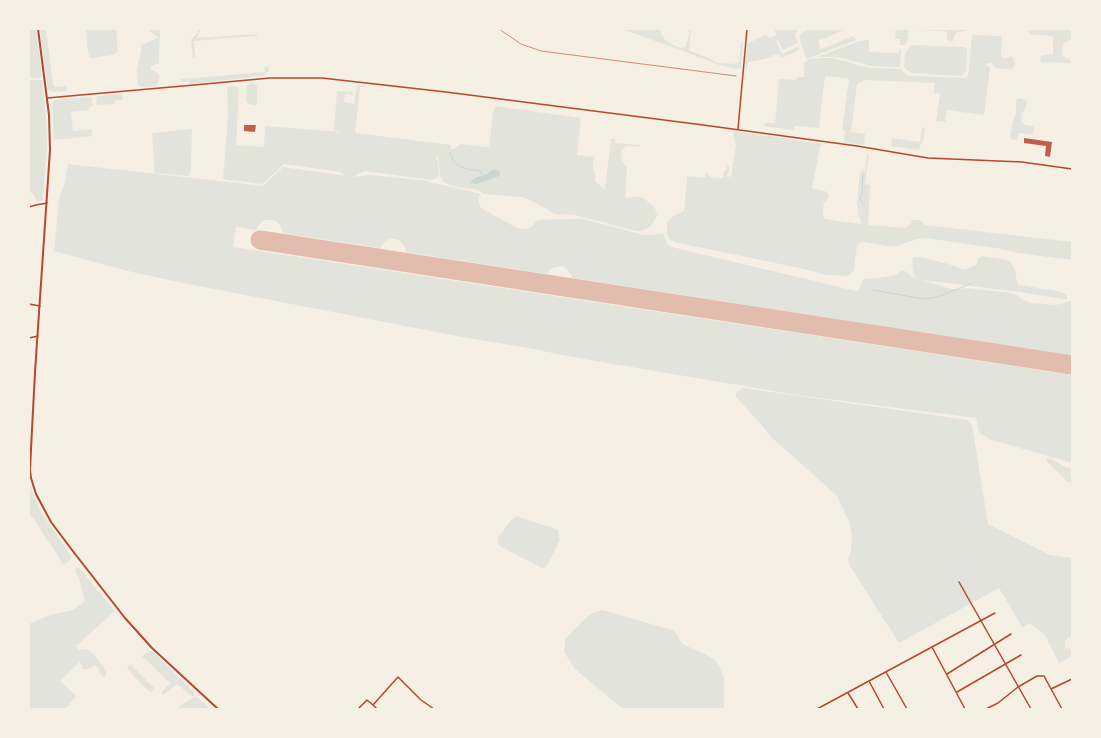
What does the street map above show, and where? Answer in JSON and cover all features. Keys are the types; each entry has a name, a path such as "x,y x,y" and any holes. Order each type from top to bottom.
{"main road":[{"path":"38,29 50,124 50,148 30,448 31,478 36,494 44,511 58,533 135,630 152,648 218,709"}],"street":[{"path":"738,130 747,29"},
{"path":"47,98 270,78 322,78 608,112 857,146 928,158 1022,162 1072,169"},
{"path":"29,207 47,203"},
{"path":"29,304 40,306"},
{"path":"29,338 38,336"},
{"path":"959,582 1031,709"},
{"path":"817,709 995,613"},
{"path":"947,674 1011,634"},
{"path":"932,647 965,709"},
{"path":"957,692 1021,655"},
{"path":"886,672 907,709"},
{"path":"986,709 998,703 1018,687 1037,676 1044,676 1062,709"},
{"path":"373,705 398,677 421,700 434,709"},
{"path":"1051,688 1072,679"},
{"path":"869,681 884,709"},
{"path":"848,693 858,709"},
{"path":"358,709 367,700 377,709"}],"shaded area":[{"path":"29,29 36,29 42,76 40,78 29,77"},
{"path":"40,29 46,29 53,85 55,87 67,86 67,91 51,92 48,89"},
{"path":"86,29 116,29 118,51 113,55 90,58"},
{"path":"149,29 160,29 159,63 151,66 152,70 159,74 158,83 156,86 140,87 138,85 137,70 142,45 159,37"},
{"path":"197,29 200,29 200,31 197,38 253,34 257,34 257,36 194,41 195,58 193,59 191,39 198,33"},
{"path":"622,29 660,29 665,40 681,48 685,47 689,36 689,29 691,29 689,50 715,62 721,63 736,64 739,62 741,43 743,41 741,67 739,69 722,66"},
{"path":"774,29 799,29 795,34 798,43 783,50 778,40 776,41 782,54 798,47 799,50 782,58 779,53 765,59 748,62 747,70 745,70 747,44 765,35 770,38 777,35"},
{"path":"811,29 846,29 818,41 821,49 854,36 856,40 806,59 799,36"},
{"path":"908,29 908,40 904,45 900,45 900,39 895,39 896,30 892,30"},
{"path":"910,29 967,29 965,31 958,32 953,41 950,42 947,40 947,33 945,31"},
{"path":"1034,29 1072,29 1072,39 1065,42 1063,45 1062,54 1064,57 1072,60 1072,63 1041,62 1041,56 1053,54 1053,38 1051,36 1030,34 1029,32 1033,31"},
{"path":"973,35 1000,36 1002,38 1001,56 1004,58 1012,56 1015,65 1012,69 995,68 991,63 985,65 990,68 984,115 947,110 945,122 936,121 940,94 934,93 935,83 865,80 857,84 851,132 865,134 864,145 846,143 844,141 845,131 842,130 849,80 847,78 825,76 819,127 821,128 794,126 794,129 792,130 764,126 765,123 775,123 779,79 796,80 797,77 804,77 804,62 810,59 833,58 869,68 901,69 904,73 910,76 964,78 968,76"},
{"path":"869,40 869,52 898,53 902,50 900,67 871,66 843,58 817,57 860,41"},
{"path":"916,45 966,48 966,71 961,76 912,73 908,71 904,67 905,54 910,46"},
{"path":"268,65 269,72 266,72 263,76 190,84 188,81 181,82 181,79 265,72 264,67 267,67"},
{"path":"29,80 42,80 46,116 47,145 43,201 37,201 33,193 29,192"},
{"path":"254,83 257,86 257,104 255,105 247,103 246,100 247,86"},
{"path":"357,85 365,85 365,87 360,87 355,133 451,145 451,149 461,144 489,147 495,106 581,118 577,155 594,157 593,167 595,172 595,181 605,190 611,139 615,139 615,143 640,145 640,147 626,146 622,150 622,161 627,168 625,198 638,196 646,200 655,208 657,215 653,223 648,228 641,231 636,231 575,215 555,214 523,197 483,194 479,190 451,186 443,181 440,176 438,156 436,157 439,174 438,177 431,180 365,171 354,177 369,175 422,180 481,194 479,197 479,203 481,208 517,228 529,228 538,220 583,219 644,235 662,234 664,235 667,244 672,247 856,291 865,279 896,275 901,271 905,271 912,277 919,280 915,277 913,272 912,263 913,258 915,257 952,265 964,270 976,265 978,259 982,256 1007,260 1011,263 1015,270 1019,285 1057,291 1065,294 1067,299 922,280 951,289 966,288 1011,293 1031,303 1055,305 1072,301 1072,356 573,278 568,270 561,266 552,268 547,274 406,252 403,244 396,239 385,241 380,248 283,233 280,225 276,221 271,220 262,222 256,230 236,227 233,247 1072,375 1072,463 989,439 979,432 976,418 797,395 462,337 183,283 132,272 54,251 59,198 64,186 68,164 263,186 283,167 346,176 341,172 284,164 263,184 223,179 228,116 227,87 235,86 239,90 236,145 264,147 265,126 342,132 334,130 337,91 353,92 353,95 345,94 344,102 354,104"},
{"path":"122,94 123,100 115,100 115,104 96,105 97,96"},
{"path":"91,97 93,106 89,107 89,110 71,112 73,131 92,129 92,136 54,140 52,103 55,100"},
{"path":"1020,98 1027,102 1026,108 1021,117 1022,122 1025,125 1032,126 1034,128 1032,134 1020,133 1018,134 1017,140 1014,140 1010,137 1013,121 1016,115 1016,100"},
{"path":"922,127 925,128 924,137 919,150 891,146 892,138 920,142"},
{"path":"192,129 191,169 189,175 155,173 152,133"},
{"path":"734,131 823,144 820,147 812,188 825,191 829,194 828,199 824,202 824,219 862,224 858,214 857,202 860,173 865,171 867,155 869,155 865,184 870,185 868,225 905,228 911,224 912,220 917,220 921,221 925,225 1072,242 1072,260 925,238 917,239 897,246 886,246 864,242 857,245 854,270 846,276 826,275 674,242 669,239 667,233 667,222 672,217 684,211 687,176 705,178 706,173 708,173 708,176 713,178 723,178 724,171 726,171 728,165 730,167 727,176 731,177 736,145 733,135"},
{"path":"492,170 499,171 499,176 476,184 471,183 471,181 475,178 487,174"},
{"path":"743,388 967,420 972,425 988,524 1050,555 1072,558 1072,636 1065,641 1065,647 1069,649 1072,648 1072,658 1070,657 1059,663 1045,635 1030,623 1022,627 999,588 899,643 850,566 848,560 851,552 852,536 850,524 837,496 771,437 736,397 736,393"},
{"path":"1050,458 1063,466 1072,469 1072,480 1070,482 1068,482 1047,462 1047,459"},
{"path":"29,481 41,512 71,556 70,560 64,565 29,512"},
{"path":"516,516 558,531 560,540 545,567 542,568 498,545 498,538"},
{"path":"77,567 115,611 76,646 79,650 87,649 94,654 106,671 106,675 103,677 95,665 89,669 83,669 80,662 60,681 76,696 65,709 29,709 29,624 50,615 73,610 84,602 79,578 75,570"},
{"path":"602,610 672,630 676,633 682,644 715,660 724,678 724,709 623,709 575,669 564,652 565,640 568,636 588,616"},
{"path":"152,651 195,693 193,697 177,684 163,695 161,693 170,683 142,656"},
{"path":"132,664 134,668 154,688 151,693 133,676 127,668"},
{"path":"196,696 211,709 177,709 182,704"}],"building":[{"path":"244,125 256,125 255,132 244,131"},
{"path":"1024,138 1052,142 1050,157 1045,156 1046,146 1024,143"}],"waterway":[{"path":"450,153 454,162 459,166 471,170 477,170 483,175"},
{"path":"863,174 862,195 860,198 863,205"},
{"path":"873,290 924,299 937,297 973,283"}],"runway":[{"path":"260,240 1072,365"}],"railway":[{"path":"499,29 521,44 541,51 736,76"}]}
